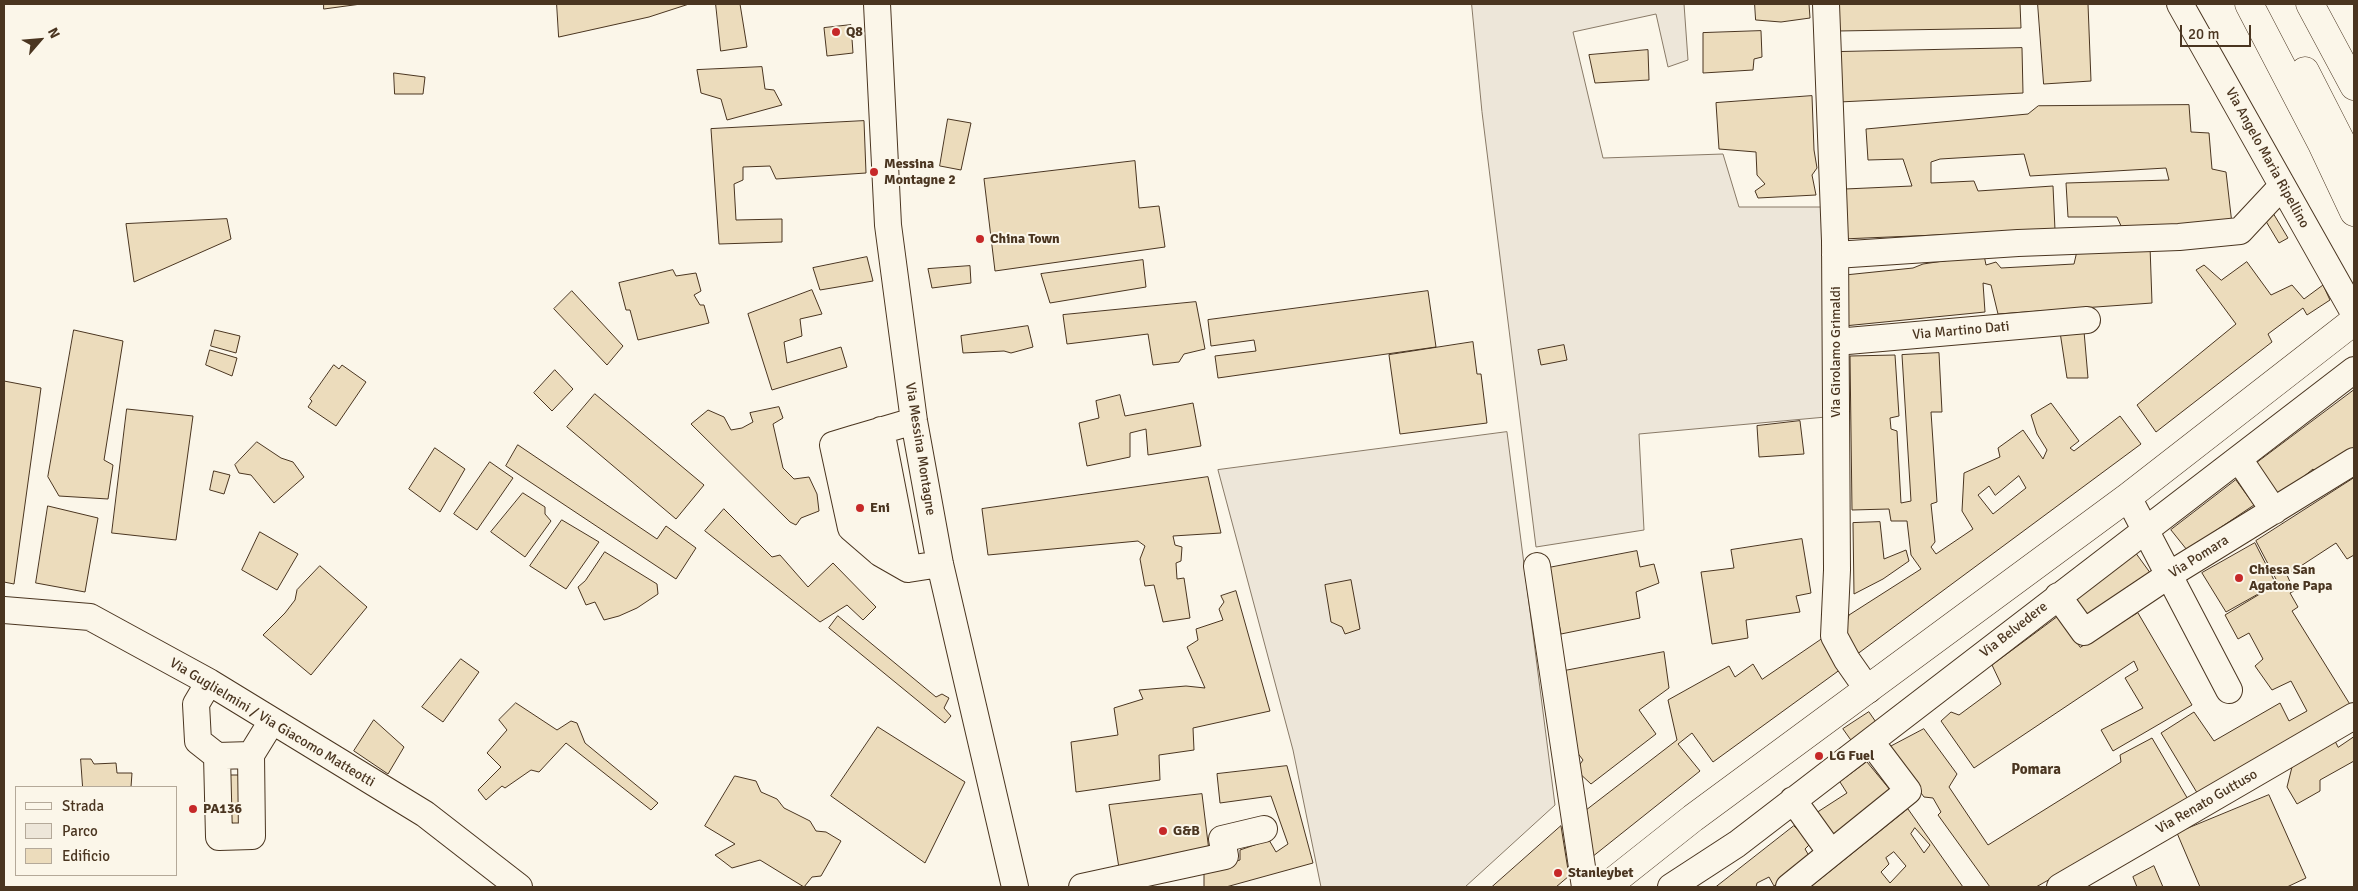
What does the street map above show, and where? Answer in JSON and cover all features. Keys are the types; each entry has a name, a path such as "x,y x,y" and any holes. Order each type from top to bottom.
{"main road":[{"path":"2249,4 2322,144 2354,212"},
{"path":"2268,4 2340,135 2354,167"},
{"path":"2310,4 2354,86"},
{"path":"2322,4 2354,51"},
{"path":"1606,887 1693,818 2128,497 2354,321"}],"street":[{"name":"Via Messina Montagne","path":"877,4 888,225 914,421 940,564 1015,887"},
{"name":"Via Girolamo Grimaldi","path":"1826,4 1836,255 1837,570 1834,636 1846,660 1868,690"},
{"name":"Via Angelo Maria Ripellino","path":"2180,4 2354,313"},
{"path":"1836,255 2018,243 2179,237 2240,231 2282,186"},
{"name":"Via Martino Dati","path":"1836,342 2087,320"},
{"name":"Via Belvedere","path":"1684,883 1738,844 2144,529 2239,459 2354,370"},
{"path":"914,421 856,438 880,553 908,569 940,564"},
{"path":"881,430 908,569"},
{"path":"2239,459 2274,511"},
{"name":"Via Pomara","path":"2058,596 2084,632 2169,575 2354,461"},
{"path":"2128,497 2229,690"},
{"path":"1537,566 1585,887"},
{"name":"Via Guglielmini / Via Giacomo Matteotti","path":"4,610 90,617 209,682 425,814 519,887"},
{"path":"209,682 196,704 198,741 217,756 251,755"},
{"name":"Via Renato Guttuso","path":"2060,887 2354,716"},
{"path":"217,756 219,837 252,836 251,755 272,721"},
{"path":"1789,887 1908,791 1871,742"},
{"path":"1793,800 1831,853"},
{"path":"1082,887 1225,856 1222,839 1264,829"}],"green space":[{"path":"1472,4 1684,4 1688,60 1668,67 1656,14 1573,32 1603,158 1723,154 1739,207 1829,207 1826,417 1639,434 1644,530 1536,547 1482,112"},
{"path":"1507,432 1555,805 1465,887 1321,887 1293,750 1218,470"}],"building":[{"path":"324,4 361,4 324,9"},
{"path":"557,4 689,4 649,17 559,37"},
{"path":"716,4 740,4 747,47 721,51"},
{"path":"1755,4 1809,4 1810,18 1781,22 1756,20"},
{"path":"1836,4 2020,4 2021,28 1838,31"},
{"path":"2038,4 2088,4 2091,81 2044,84"},
{"path":"851,25 853,53 827,56 824,28"},
{"path":"1761,31 1762,57 1754,59 1753,70 1703,73 1703,33"},
{"path":"2022,48 2023,93 1839,102 1837,52"},
{"path":"1648,50 1649,80 1595,83 1589,55"},
{"path":"762,67 765,89 774,90 782,105 727,120 721,99 701,93 697,70"},
{"path":"394,73 425,77 423,94 395,94"},
{"path":"1812,96 1814,150 1817,168 1812,175 1816,195 1758,198 1755,191 1765,184 1757,175 1756,152 1719,149 1716,103"},
{"path":"2189,105 2191,132 2209,133 2212,169 2226,172 2232,224 2122,228 2117,217 2068,217 2066,183 2169,180 2166,168 2030,176 2024,154 1940,159 1931,162 1931,183 1974,181 1978,191 2053,186 2055,230 1842,239 1845,189 1912,186 1903,159 1868,160 1866,129 2028,114 2038,106"},
{"path":"948,119 971,123 961,170 940,166"},
{"path":"864,121 866,173 776,179 770,166 743,167 743,180 734,184 736,220 782,219 782,242 719,244 711,129"},
{"path":"1135,161 1139,208 1159,206 1165,247 995,271 984,179"},
{"path":"2273,213 2288,238 2279,243 2264,218"},
{"path":"227,219 231,239 134,282 126,224"},
{"path":"2150,246 2152,303 1998,314 1991,285 1983,283 1985,312 1844,326 1845,275 1913,268 1923,264 1984,255 1986,265 1996,262 2001,268 2074,264 2077,251"},
{"path":"867,257 873,281 820,290 813,268"},
{"path":"1143,260 1146,287 1050,303 1041,274"},
{"path":"2247,262 2271,295 2292,285 2304,299 2323,285 2330,300 2307,315 2303,308 2268,334 2272,342 2156,432 2137,405 2236,324 2196,270 2204,265 2221,280"},
{"path":"970,266 971,283 932,288 928,269"},
{"path":"673,270 676,276 696,273 701,291 694,295 700,305 704,305 709,323 638,340 630,310 626,310 619,283"},
{"path":"812,290 822,314 800,319 802,336 784,342 787,363 841,347 847,367 772,390 748,314"},
{"path":"572,291 623,346 607,365 554,309"},
{"path":"1428,291 1436,347 1218,378 1215,356 1256,351 1254,340 1211,346 1208,320"},
{"path":"1196,302 1205,349 1184,354 1179,362 1153,365 1148,334 1067,344 1063,315"},
{"path":"1028,326 1033,347 1011,353 1004,351 963,353 961,336"},
{"path":"74,330 123,341 104,460 113,465 108,499 59,496 48,477"},
{"path":"215,330 240,336 236,353 211,346"},
{"path":"2084,331 2088,378 2067,378 2060,332"},
{"path":"1473,342 1477,374 1481,374 1487,423 1400,434 1389,355"},
{"path":"1564,345 1567,360 1541,365 1538,350"},
{"path":"210,350 237,358 232,376 206,365"},
{"path":"1939,353 1942,412 1931,412 1937,502 1931,504 1935,542 1931,547 1936,554 1973,529 1962,511 1964,473 2000,457 1998,448 2023,430 2043,459 2047,450 2037,434 2031,415 2051,403 2079,441 2070,448 2074,451 2120,416 2141,444 1856,655 1843,636 1849,615 1921,569 1911,555 1907,521 1891,521 1889,509 1852,510 1850,356 1895,355 1899,416 1890,418 1891,429 1897,431 1901,503 1911,501 1902,355","holes":["2019,476 2026,488 1993,514 1978,495 1989,486 1995,495"]},
{"path":"334,365 339,369 342,365 366,382 336,426 308,407 312,401 310,399"},
{"path":"555,370 573,389 552,411 534,393"},
{"path":"4,381 41,388 14,584 4,582"},
{"path":"2354,390 2354,451 2318,475 2313,469 2277,498 2254,465"},
{"path":"595,394 704,485 676,519 567,427"},
{"path":"1120,395 1125,416 1193,403 1201,446 1148,455 1146,429 1130,433 1130,457 1087,466 1079,423 1099,418 1096,401"},
{"path":"779,407 783,418 773,424 783,468 794,479 809,477 817,494 819,511 801,518 796,525 790,522 691,424 708,410 724,417 731,430 742,428 753,422 750,413"},
{"path":"127,409 193,416 176,540 112,533"},
{"path":"1800,421 1804,454 1759,457 1757,426"},
{"path":"257,442 281,458 293,462 304,477 274,503 251,475 239,473 235,465"},
{"path":"518,445 657,539 666,526 696,548 676,579 506,466"},
{"path":"435,448 465,469 440,512 409,489"},
{"path":"490,462 513,478 477,530 454,514"},
{"path":"214,471 230,475 224,494 210,490"},
{"path":"1208,477 1221,533 1173,536 1175,545 1182,547 1181,561 1176,563 1177,579 1184,578 1190,618 1163,622 1154,585 1145,586 1140,559 1145,546 1138,541 988,555 982,509"},
{"path":"2354,478 2354,555 2347,559 2336,543 2287,575 2294,591 2290,593 2298,607 2292,611 2351,706 2199,796 2161,733 2194,712 2214,741 2280,703 2289,721 2307,711 2291,681 2272,690 2255,666 2263,659 2249,633 2238,639 2225,615 2278,583 2256,541"},
{"path":"2236,480 2254,505 2187,550 2171,530"},
{"path":"523,493 545,507 545,514 551,521 525,557 491,532"},
{"path":"48,506 98,518 85,592 36,583"},
{"path":"724,509 772,557 780,555 808,587 833,563 876,607 863,620 847,605 820,622 705,531"},
{"path":"562,520 599,542 566,589 530,566"},
{"path":"1880,522 1884,559 1906,550 1909,561 1883,579 1854,594 1853,523"},
{"path":"260,532 298,554 277,590 242,570"},
{"path":"1802,539 1811,593 1796,596 1800,612 1746,620 1748,638 1712,644 1701,572 1734,568 1731,550"},
{"name":"Chiesa San Agatone Papa","path":"2255,543 2276,584 2226,612 2202,573"},
{"path":"1637,551 1640,567 1654,564 1659,583 1636,592 1640,618 1561,634 1548,568"},
{"path":"605,552 657,584 658,594 637,608 604,620 595,602 586,605 578,587 585,581"},
{"path":"2135,552 2151,574 2088,620 2072,599"},
{"path":"320,566 367,607 311,675 263,635 285,613 295,600 297,590"},
{"path":"1351,580 1360,629 1345,634 1342,627 1331,622 1325,585"},
{"path":"1236,591 1270,711 1193,728 1194,750 1159,755 1160,780 1076,792 1071,742 1118,735 1114,708 1143,699 1139,690 1186,686 1205,688 1187,647 1198,640 1196,629 1223,620 1219,609 1224,602 1221,596"},
{"path":"2138,613 2192,705 2113,751 2101,730 2143,708 2125,678 2138,670 2134,661 1974,768 1941,721 1951,712 1959,715 2001,684 1992,665 2058,616 2080,647"},
{"path":"838,616 936,697 942,694 949,698 944,708 951,716 945,723 829,628"},
{"path":"1822,639 1841,669 1713,762 1692,733 1678,744 1700,771 1587,861 1577,817 1677,740 1668,700 1729,666 1735,677 1753,664 1762,679"},
{"path":"1664,652 1669,688 1639,710 1656,734 1591,784 1576,770 1583,760 1573,747 1564,671"},
{"path":"461,659 479,672 443,722 422,707"},
{"path":"516,703 557,730 571,721 577,723 585,743 658,803 651,810 566,743 539,772 531,770 505,788 502,786 486,800 478,790 501,767 487,753 507,730 499,720"},
{"path":"1869,712 1878,725 1853,743 1843,729"},
{"path":"374,720 404,747 388,774 354,751"},
{"path":"878,727 965,782 925,863 831,796"},
{"path":"1924,729 1957,774 1949,787 1988,845 2121,762 2120,755 2152,738 2189,801 2036,887 1990,887 1938,815 1941,812 1933,798 1924,797 1888,748"},
{"path":"2354,737 2354,761 2320,780 2320,791 2297,804 2287,787 2293,763 2334,739 2338,747"},
{"path":"81,759 91,759 94,764 116,763 117,773 132,773 131,786 83,786"},
{"path":"1867,762 1891,791 1833,842 1816,813 1847,793 1840,782"},
{"path":"1287,766 1313,863 1226,887 1204,887 1204,869 1240,860 1240,850 1269,840 1276,852 1288,844 1271,796 1220,803 1217,774"},
{"path":"224,775 253,775 255,838 225,839"},
{"path":"735,776 756,781 761,792 777,799 784,808 810,821 816,831 826,832 841,841 821,876 812,877 804,887 760,860 732,868 715,855 735,844 705,826"},
{"path":"1202,794 1209,851 1119,868 1109,805"},
{"path":"2269,795 2306,878 2287,887 2200,887 2177,833"},
{"path":"1908,809 1963,887 1811,887","holes":["1915,828 1930,845 1924,853 1911,834","1894,852 1906,866 1890,883 1881,872 1889,864 1886,858"]},
{"path":"1561,826 1569,876 1556,887 1492,887"},
{"path":"1794,826 1811,843 1805,849 1811,859 1774,886 1769,877 1757,883 1756,887 1716,887"},
{"path":"2154,866 2163,887 2137,887 2133,877"}],"place":[{"name":"Q8","path":"836,32"},
{"name":"Messina Montagne 2","path":"874,172"},
{"name":"China Town","path":"980,239"},
{"name":"Eni","path":"860,508"},
{"name":"Chiesa San Agatone Papa","path":"2239,578"},
{"name":"LG Fuel","path":"1819,756"},
{"name":"PA136","path":"193,809"},
{"name":"G&B","path":"1163,831"},
{"name":"Stanleybet","path":"1558,873"}],"district":[{"name":"Pomara","path":"2036,770"}]}
